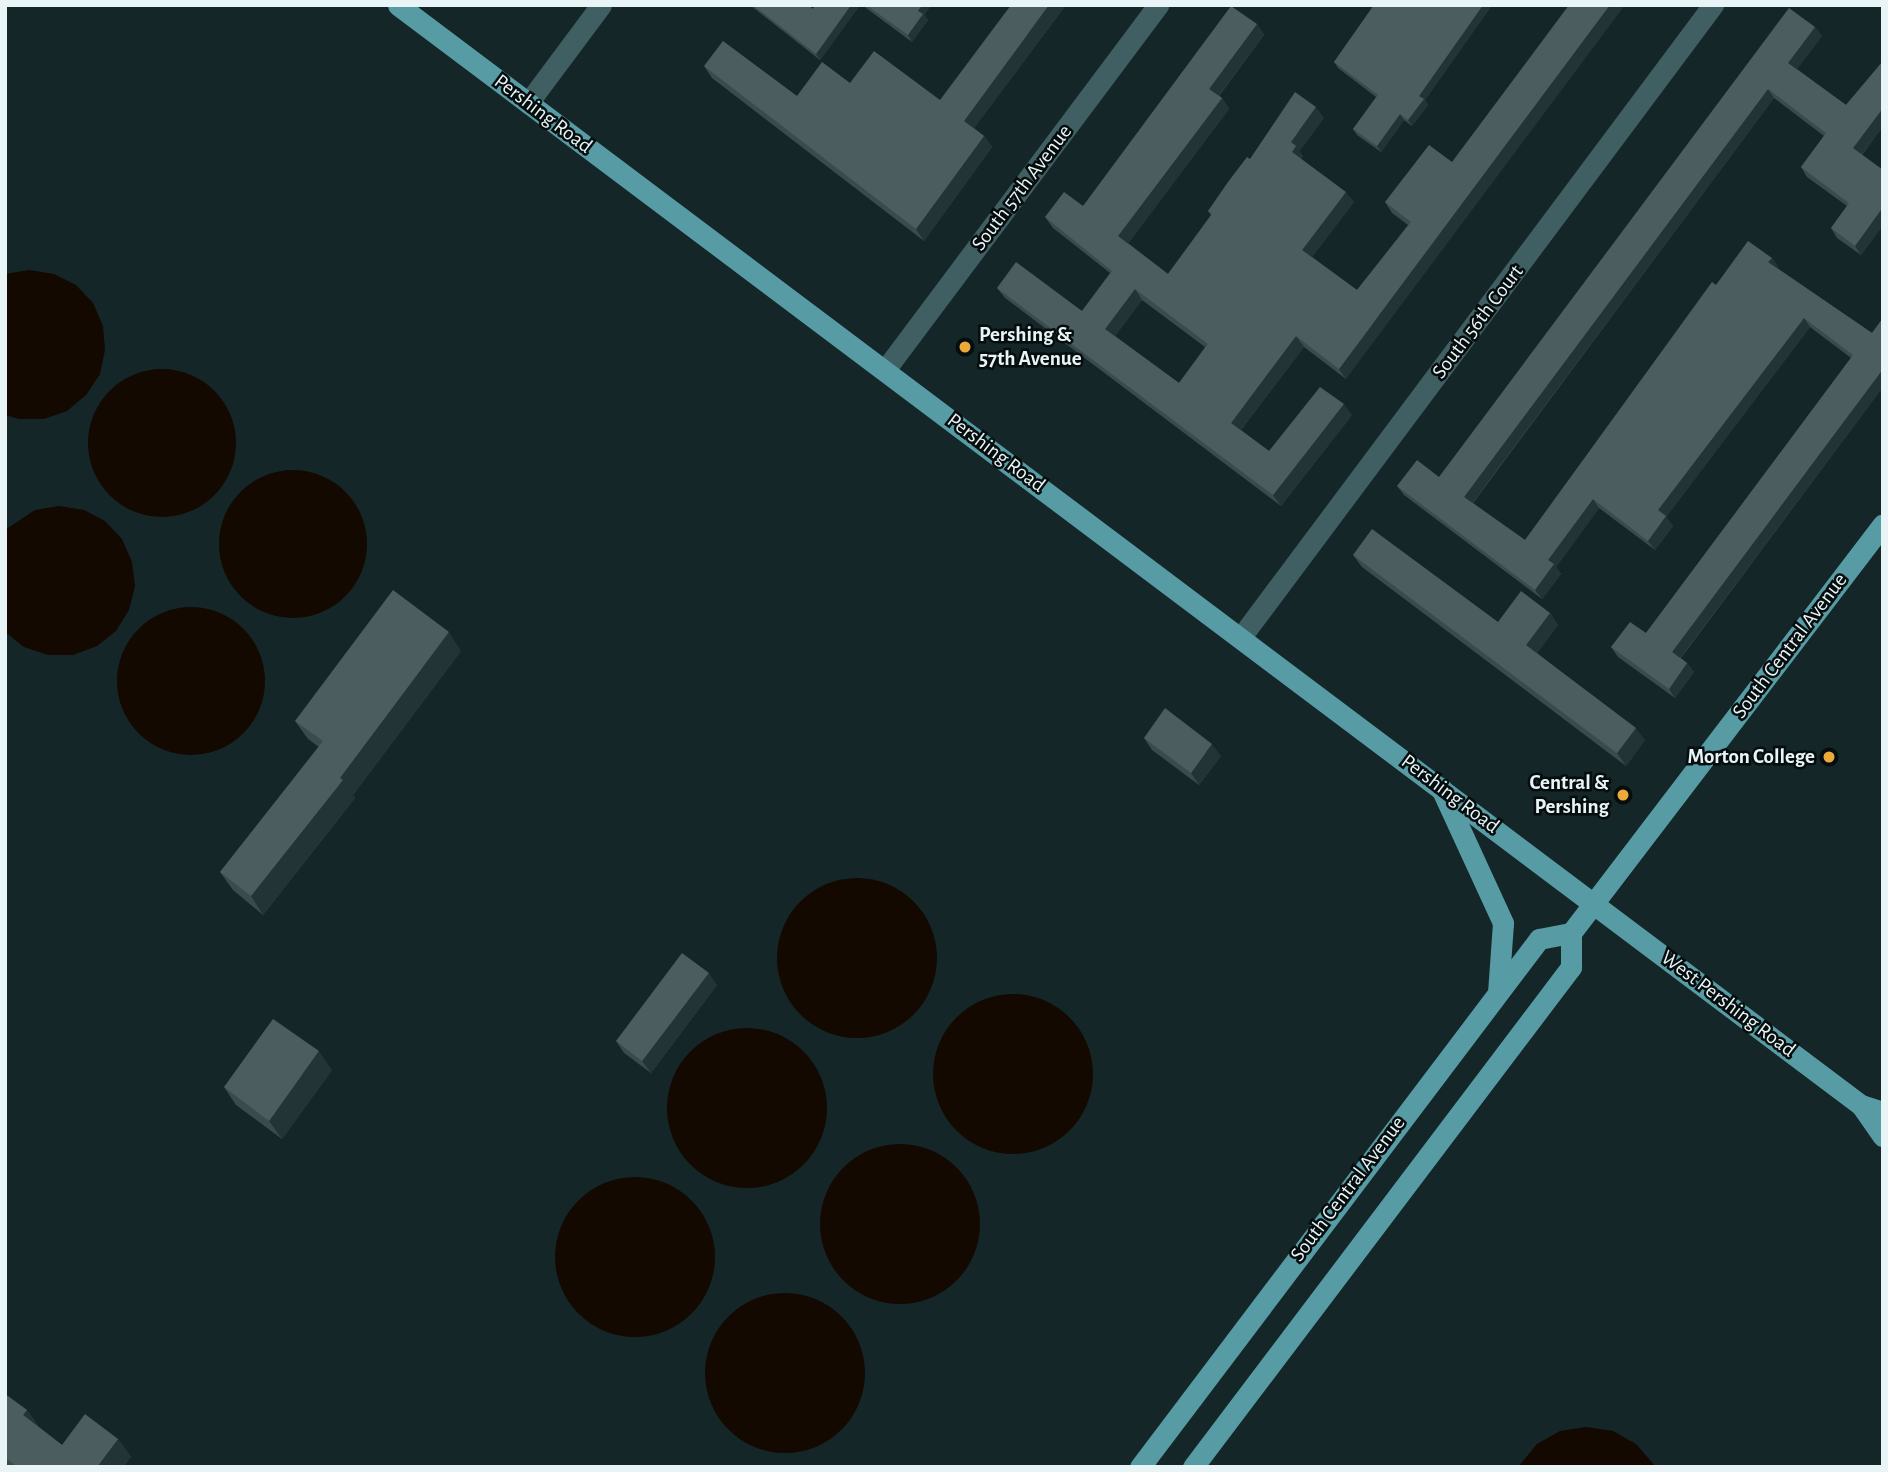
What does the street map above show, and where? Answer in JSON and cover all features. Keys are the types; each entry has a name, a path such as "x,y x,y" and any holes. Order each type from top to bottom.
{"main road":[{"name":"Pershing Road","path":"398,5 1594,902"},
{"name":"South Central Avenue","path":"1140,1467 1286,1270 1539,939 1571,933 1883,524"},
{"path":"1440,786 1503,923 1498,992"},
{"name":"West Pershing Road","path":"1594,902 1861,1105 1883,1136"},
{"path":"1193,1467 1571,967 1571,933"},
{"name":"West Pershing Road","path":"1861,1105 1883,1112"}],"street":[{"path":"528,103 601,5"},
{"name":"South 57th Avenue","path":"885,370 1158,5"},
{"name":"South 56th Court","path":"1241,637 1713,5"}],"shaded area":[{"path":"29,270 54,274 76,285 93,303 103,326 105,350 100,374 86,395 67,411 44,419 19,419 5,415 5,274"},
{"path":"162,369 190,374 215,390 231,415 236,443 231,471 215,496 190,512 162,517 134,512 109,496 93,471 88,443 93,415 109,390 134,374"},
{"path":"293,470 321,475 346,491 362,516 367,544 362,572 346,597 321,613 293,618 265,613 240,597 224,572 219,544 224,516 240,491 265,475"},
{"path":"59,506 84,510 105,521 122,539 132,562 135,586 129,610 116,631 97,646 73,655 48,655 24,647 5,632 5,530 35,510"},
{"path":"191,607 219,612 244,628 260,653 265,681 260,709 244,734 219,750 191,755 163,750 138,734 122,709 117,681 122,653 138,628 163,612"},
{"path":"857,878 888,884 914,901 931,927 937,958 931,989 914,1015 888,1032 857,1038 826,1032 800,1015 783,989 777,958 783,927 800,901 826,884"},
{"path":"1013,994 1044,1000 1070,1017 1087,1043 1093,1074 1087,1105 1070,1131 1044,1148 1013,1154 982,1148 956,1131 939,1105 933,1074 939,1043 956,1017 982,1000"},
{"path":"747,1028 778,1034 804,1051 821,1077 827,1108 821,1139 804,1165 778,1182 747,1188 716,1182 690,1165 673,1139 667,1108 673,1077 690,1051 716,1034"},
{"path":"900,1144 931,1150 957,1167 974,1193 980,1224 974,1255 957,1281 931,1298 900,1304 869,1298 843,1281 826,1255 820,1224 826,1193 843,1167 869,1150"},
{"path":"635,1177 666,1183 692,1200 709,1226 715,1257 709,1288 692,1314 666,1331 635,1337 604,1331 578,1314 561,1288 555,1257 561,1226 578,1200 604,1183"},
{"path":"785,1293 816,1299 842,1316 859,1342 865,1373 859,1404 842,1430 816,1447 785,1453 754,1447 728,1430 711,1404 705,1373 711,1342 728,1316 754,1299"},
{"path":"1586,1427 1613,1431 1636,1444 1656,1467 1518,1467 1537,1444 1560,1431"}],"building":[{"path":"753,5 808,5 813,9 815,5 851,5 816,54"},
{"path":"866,5 922,5 918,11 923,14 908,35"},
{"path":"1011,5 1049,5 964,121 984,136 916,229 704,66 723,41 797,96 822,62 850,83 874,51 940,100"},
{"path":"1374,5 1483,5 1419,96 1424,99 1408,120 1400,114 1377,146 1353,129 1378,95 1334,62"},
{"path":"1569,5 1610,5 1339,369 1296,336 1231,423 1269,451 1320,387 1344,404 1273,495 997,288 1016,262 1082,311 1112,271 1045,217 1064,192 1083,206 1231,6 1257,24 1209,89 1222,98 1118,236 1168,274 1212,214 1208,211 1228,182 1247,157 1250,159 1295,92 1316,107 1291,142 1296,146 1292,152 1346,192 1302,250 1357,290 1411,222 1385,202 1429,145 1452,162","holes":["1135,289 1208,344 1179,383 1105,329"]},
{"path":"1789,8 1815,27 1788,63 1846,105 1883,61 1883,108 1853,148 1883,170 1883,207 1855,246 1831,228 1849,203 1801,167 1826,133 1768,89 1464,497 1525,540 1712,282 1716,285 1748,241 1772,258 1768,262 1872,333 1883,318 1883,369 1672,652 1687,663 1669,689 1611,647 1630,622 1646,633 1853,355 1804,318 1658,510 1666,516 1648,541 1593,499 1548,560 1554,564 1535,590 1397,486 1417,460 1439,477"},
{"path":"1372,529 1498,622 1521,591 1550,613 1526,645 1636,728 1617,753 1353,555"},
{"path":"393,590 449,632 340,778 343,780 251,896 220,872 323,741 295,721"},
{"path":"1165,708 1212,744 1191,773 1144,738"},
{"path":"682,953 709,973 642,1061 616,1041"},
{"path":"273,1019 319,1051 269,1121 224,1087"},
{"path":"5,1394 27,1410 23,1415 62,1445 85,1414 118,1439 97,1467 18,1467 5,1458"}],"place":[{"name":"Pershing & 57th Avenue","path":"965,347"},
{"name":"Morton College","path":"1829,757"},
{"name":"Central & Pershing","path":"1623,795"}]}
